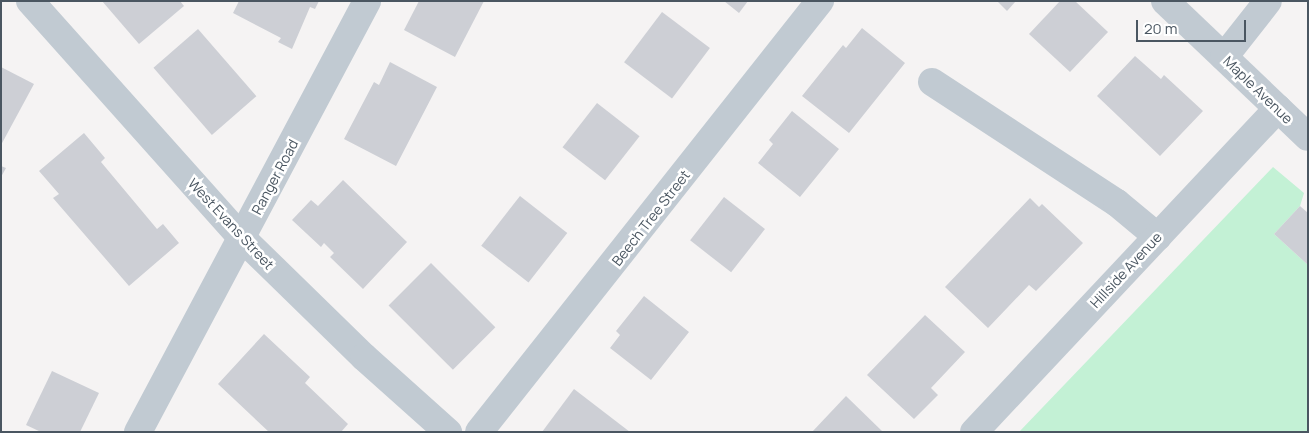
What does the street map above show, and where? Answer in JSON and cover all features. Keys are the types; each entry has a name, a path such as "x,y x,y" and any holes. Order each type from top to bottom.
{"street":[{"name":"West Evans Street","path":"30,1 243,239 364,357 448,432"},
{"name":"Ranger Road","path":"138,432 243,239 367,1"},
{"name":"Beech Tree Street","path":"479,432 820,1"},
{"name":"Maple Avenue","path":"1165,1 1308,137"},
{"path":"1224,57 1268,1"},
{"path":"932,82 1117,203 1158,237"},
{"name":"Hillside Avenue","path":"974,432 1278,108"}],"green space":[{"path":"1273,167 1304,193 1300,206 1274,234 1308,265 1308,432 1019,432"}],"building":[{"path":"102,1 180,1 184,6 139,44"},
{"path":"239,1 319,1 315,9 310,7 292,49 278,42 281,38 233,13"},
{"path":"419,1 484,1 455,57 404,30"},
{"path":"724,1 748,1 739,13"},
{"path":"997,1 1016,1 1007,11"},
{"path":"1060,1 1075,1 1108,32 1070,72 1029,34"},
{"path":"662,12 710,48 672,98 624,62"},
{"path":"862,28 905,63 849,133 802,96 843,45 846,48"},
{"path":"198,29 256,96 212,135 153,68"},
{"path":"1135,56 1161,79 1164,75 1203,111 1160,156 1097,96"},
{"path":"390,62 437,87 396,166 344,139 374,82 379,85"},
{"path":"1,67 34,84 1,145"},
{"path":"597,103 640,136 605,180 563,147"},
{"path":"792,111 839,149 800,197 758,163 773,144 769,140"},
{"path":"84,133 105,158 101,162 157,229 163,224 179,243 129,286 53,198 59,194 39,171"},
{"path":"1,166 6,168 1,177"},
{"path":"343,180 407,242 363,289 330,257 334,253 324,243 321,247 292,220 311,200 318,206"},
{"path":"520,196 567,233 528,283 481,246"},
{"path":"724,197 765,229 731,272 690,240"},
{"path":"1030,198 1039,207 1042,204 1083,243 1036,291 1029,285 988,328 945,287"},
{"path":"1300,206 1308,213 1308,265 1274,234"},
{"path":"431,263 495,327 453,370 389,305"},
{"path":"644,296 689,332 651,380 610,348 620,335 616,331"},
{"path":"925,315 965,352 931,388 938,395 914,419 867,375"},
{"path":"264,334 310,377 305,383 348,424 341,432 269,432 218,384"},
{"path":"52,371 99,393 80,432 41,432 26,425"},
{"path":"574,389 630,432 542,432"},
{"path":"846,396 883,432 812,432"}]}
